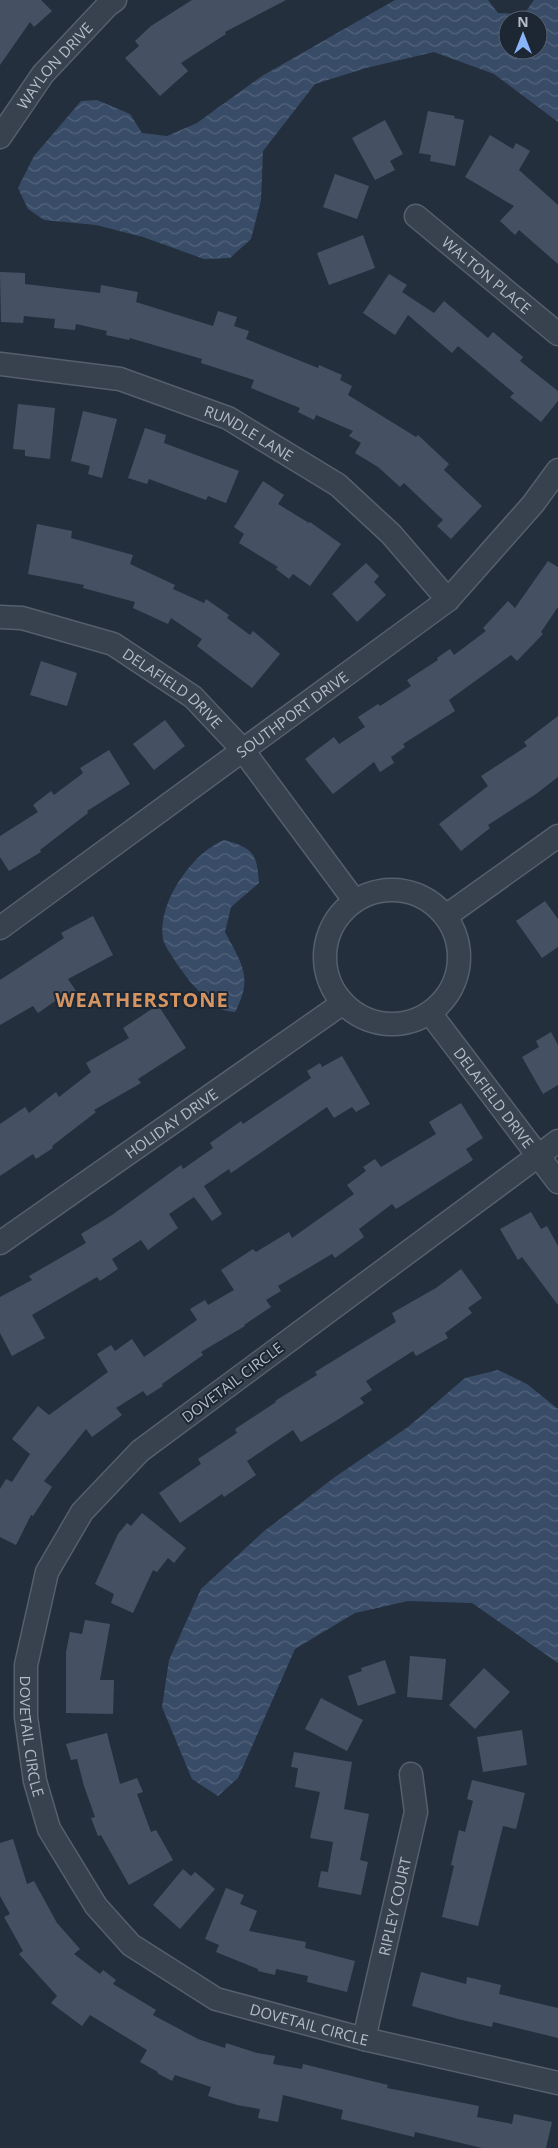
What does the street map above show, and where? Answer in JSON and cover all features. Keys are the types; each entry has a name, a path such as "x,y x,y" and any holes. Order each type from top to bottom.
{"street":[{"name":"WAYLON DRIVE","path":"0,137 43,74 109,2"},
{"name":"WALTON PLACE","path":"416,216 558,334"},
{"name":"RUNDLE LANE","path":"0,364 120,379 228,418 338,485 391,534 448,600"},
{"name":"SOUTHPORT DRIVE","path":"0,928 448,600 533,504 558,470"},
{"name":"DELAFIELD DRIVE","path":"0,617 22,618 113,644 193,697 242,749 354,900"},
{"path":"446,916 558,836"},
{"path":"376,892 409,892 430,901 446,916 458,941 458,974 449,995 430,1014 408,1023 395,1024 363,1018 343,1003 326,973 326,944 335,921 354,900 376,892"},
{"name":"HOLIDAY DRIVE","path":"0,1243 343,1003"},
{"name":"DELAFIELD DRIVE","path":"430,1014 558,1182"},
{"name":"DOVETAIL CIRCLE","path":"558,1141 140,1450 82,1512 47,1572 26,1665 26,1717 35,1781 49,1829 96,1906 131,1945 216,1998 364,2039 558,2083"},
{"name":"RIPLEY COURT","path":"364,2039 416,1812 411,1774"}],"water":[{"path":"395,0 488,0 498,13 498,60 548,60 548,10 527,10 534,0 558,0 558,122 494,74 434,52 366,68 315,84 263,151 261,200 251,239 230,258 204,259 143,237 96,225 44,220 28,209 18,188 34,156 81,101 97,100 130,114 142,133 167,136 197,123 262,76"},
{"path":"224,840 241,846 252,853 257,865 259,883 231,907 225,932 240,962 244,979 241,1000 235,1012 216,1007 208,1001 182,971 167,949 163,939 166,910 171,895 179,881 200,856"},
{"path":"498,1370 527,1384 558,1409 558,1663 472,1603 408,1601 355,1613 295,1649 238,1778 218,1796 192,1779 162,1707 169,1660 201,1589 263,1532 335,1477 408,1427 465,1378"}],"building":[{"path":"0,0 41,0 52,11 34,27 30,22 0,65"},
{"path":"192,0 286,0 225,32 226,34 181,63 188,71 160,96 125,58 139,46 135,41 151,26"},
{"path":"428,111 455,116 454,118 464,120 455,166 430,161 431,155 419,153"},
{"path":"385,120 403,154 390,161 395,170 375,180 352,138"},
{"path":"490,135 513,149 516,143 530,151 519,170 558,205 558,264 519,230 515,235 500,221 514,206 465,177"},
{"path":"335,174 369,186 357,219 323,207"},
{"path":"363,235 375,268 329,285 317,253"},
{"path":"0,272 25,273 25,284 100,293 101,285 138,292 136,302 213,326 218,311 237,317 234,326 249,331 246,339 318,368 319,365 342,375 340,380 352,386 348,395 416,437 418,435 449,464 444,470 482,506 451,539 437,526 443,520 404,483 400,487 378,467 355,453 361,443 349,436 353,431 316,415 314,420 298,412 300,408 251,388 254,380 201,363 202,359 130,338 129,340 106,335 107,331 76,324 75,330 54,328 55,319 24,316 23,323 1,322"},
{"path":"389,274 407,285 402,292 434,313 444,301 488,338 493,332 523,357 520,361 558,391 558,401 541,422 510,397 514,393 458,346 452,353 408,315 395,335 363,313"},
{"path":"18,404 55,408 50,459 25,456 25,450 13,449"},
{"path":"83,411 117,419 102,478 88,474 90,466 71,461"},
{"path":"145,428 166,435 164,443 239,471 226,503 208,496 206,500 149,479 147,484 128,478"},
{"path":"263,481 284,495 278,504 310,522 341,544 310,586 293,574 289,579 276,569 278,567 239,543 244,534 234,527"},
{"path":"37,524 72,531 71,538 133,555 130,564 175,585 173,589 204,603 206,599 229,615 227,618 250,635 253,631 280,654 252,688 197,646 202,639 171,618 168,624 133,608 135,602 83,588 84,585 28,574"},
{"path":"548,561 558,567 558,607 541,632 543,634 517,661 511,655 449,700 455,711 403,744 405,747 391,757 394,763 380,772 374,762 333,794 305,759 334,737 339,744 365,727 358,717 378,704 380,706 411,686 407,680 438,660 437,658 450,649 454,655 486,631 483,628 508,601 515,608"},
{"path":"366,563 379,576 374,582 386,595 357,622 332,594"},
{"path":"41,661 77,673 67,706 30,695"},
{"path":"558,716 558,777 536,794 488,825 490,828 461,851 439,824 488,786 481,776 527,746 524,742"},
{"path":"165,720 185,746 154,770 133,744"},
{"path":"109,750 130,784 87,811 88,813 40,850 41,852 9,871 0,857 0,836 38,812 33,805 51,791 54,795 83,773 80,768"},
{"path":"545,901 558,919 558,947 542,958 516,921"},
{"path":"93,916 113,955 68,979 78,994 65,1003 61,997 38,1013 33,1006 0,1025 0,980 64,938 61,933"},
{"path":"158,1005 186,1048 138,1079 141,1083 94,1110 96,1112 52,1146 53,1148 36,1159 33,1154 0,1176 0,1124 25,1107 29,1113 56,1092 59,1097 91,1072 86,1063 129,1038 123,1028"},
{"path":"551,1032 558,1045 558,1085 543,1094 522,1057 539,1047 536,1041"},
{"path":"342,1056 370,1104 356,1112 352,1107 334,1118 327,1107 231,1173 229,1169 204,1186 222,1214 212,1221 194,1197 169,1214 178,1228 148,1250 141,1240 112,1259 118,1269 100,1281 97,1277 32,1315 45,1338 12,1356 0,1333 0,1297 32,1280 29,1276 86,1243 81,1234 112,1215 181,1165 183,1169 213,1148 210,1143 241,1121 243,1124 311,1078 307,1071 320,1063 322,1067"},
{"path":"461,1103 483,1138 466,1149 473,1160 396,1209 392,1204 359,1229 364,1237 335,1258 332,1254 278,1286 281,1291 266,1300 271,1307 245,1326 201,1352 203,1355 162,1384 163,1386 147,1396 143,1391 116,1408 122,1415 92,1437 86,1429 44,1481 52,1487 33,1516 31,1515 16,1545 0,1537 0,1489 6,1479 12,1482 30,1454 12,1439 38,1406 49,1415 108,1372 97,1354 111,1345 115,1351 132,1339 144,1357 197,1320 190,1309 205,1300 208,1305 234,1290 221,1270 253,1249 256,1252 289,1232 292,1238 354,1194 347,1185 366,1171 363,1167 375,1159 381,1167 436,1134 429,1122"},
{"path":"531,1212 541,1229 547,1226 558,1246 558,1305 522,1257 518,1260 500,1229"},
{"path":"461,1269 482,1298 468,1308 472,1313 445,1333 448,1338 416,1356 413,1351 366,1381 372,1390 360,1398 364,1403 334,1422 301,1442 293,1430 247,1461 256,1475 224,1497 222,1494 180,1523 159,1493 201,1464 198,1459 237,1433 235,1429 317,1375 315,1372 396,1322 392,1313 436,1288"},
{"path":"142,1513 186,1548 174,1563 168,1558 157,1572 153,1570 133,1613 111,1603 114,1594 95,1584 118,1534 127,1523 131,1526"},
{"path":"85,1620 110,1624 100,1680 114,1680 113,1714 66,1713 66,1652 70,1632 82,1634"},
{"path":"410,1656 446,1659 442,1700 407,1697"},
{"path":"385,1660 396,1693 358,1706 348,1676 362,1671 361,1668"},
{"path":"484,1668 510,1692 475,1729 449,1705"},
{"path":"321,1698 363,1720 347,1751 305,1729"},
{"path":"522,1730 527,1765 483,1772 477,1737"},
{"path":"107,1733 120,1784 137,1778 143,1792 137,1794 151,1832 156,1830 173,1860 129,1885 101,1835 98,1836 91,1818 95,1817 77,1759 71,1760 66,1744"},
{"path":"294,1752 352,1762 344,1809 369,1814 360,1860 368,1862 361,1895 318,1887 321,1871 328,1872 333,1842 310,1838 320,1792 295,1787 298,1768 291,1767"},
{"path":"472,1780 525,1793 516,1829 503,1826 478,1926 442,1917 454,1866 451,1865 459,1830 465,1832 473,1801 467,1799"},
{"path":"13,1839 27,1884 34,1881 57,1923 80,1949 74,1954 100,1974 103,1970 116,1980 113,1984 156,2010 153,2015 198,2039 225,2048 226,2043 257,2053 275,2056 273,2064 302,2069 303,2064 388,2085 387,2088 479,2106 477,2117 512,2124 514,2114 552,2122 546,2148 482,2148 415,2132 414,2137 341,2119 343,2110 283,2095 278,2122 258,2118 260,2109 237,2105 208,2096 211,2087 175,2075 172,2081 157,2073 140,2062 147,2050 90,2015 82,2026 51,2003 57,1996 19,1954 23,1951 4,1917 10,1914 0,1896 0,1843"},
{"path":"183,1869 191,1876 195,1872 215,1889 180,1929 153,1905"},
{"path":"226,1888 244,1895 240,1904 257,1911 249,1931 306,1942 305,1948 355,1961 347,1992 307,1982 308,1976 276,1969 275,1975 258,1971 258,1969 216,1952 219,1945 205,1939"},
{"path":"421,1972 466,1984 467,1977 501,1985 499,1994 558,2008 558,2038 493,2022 492,2027 412,2006"}],"district":[{"name":"WEATHERSTONE","path":"142,999"}]}
